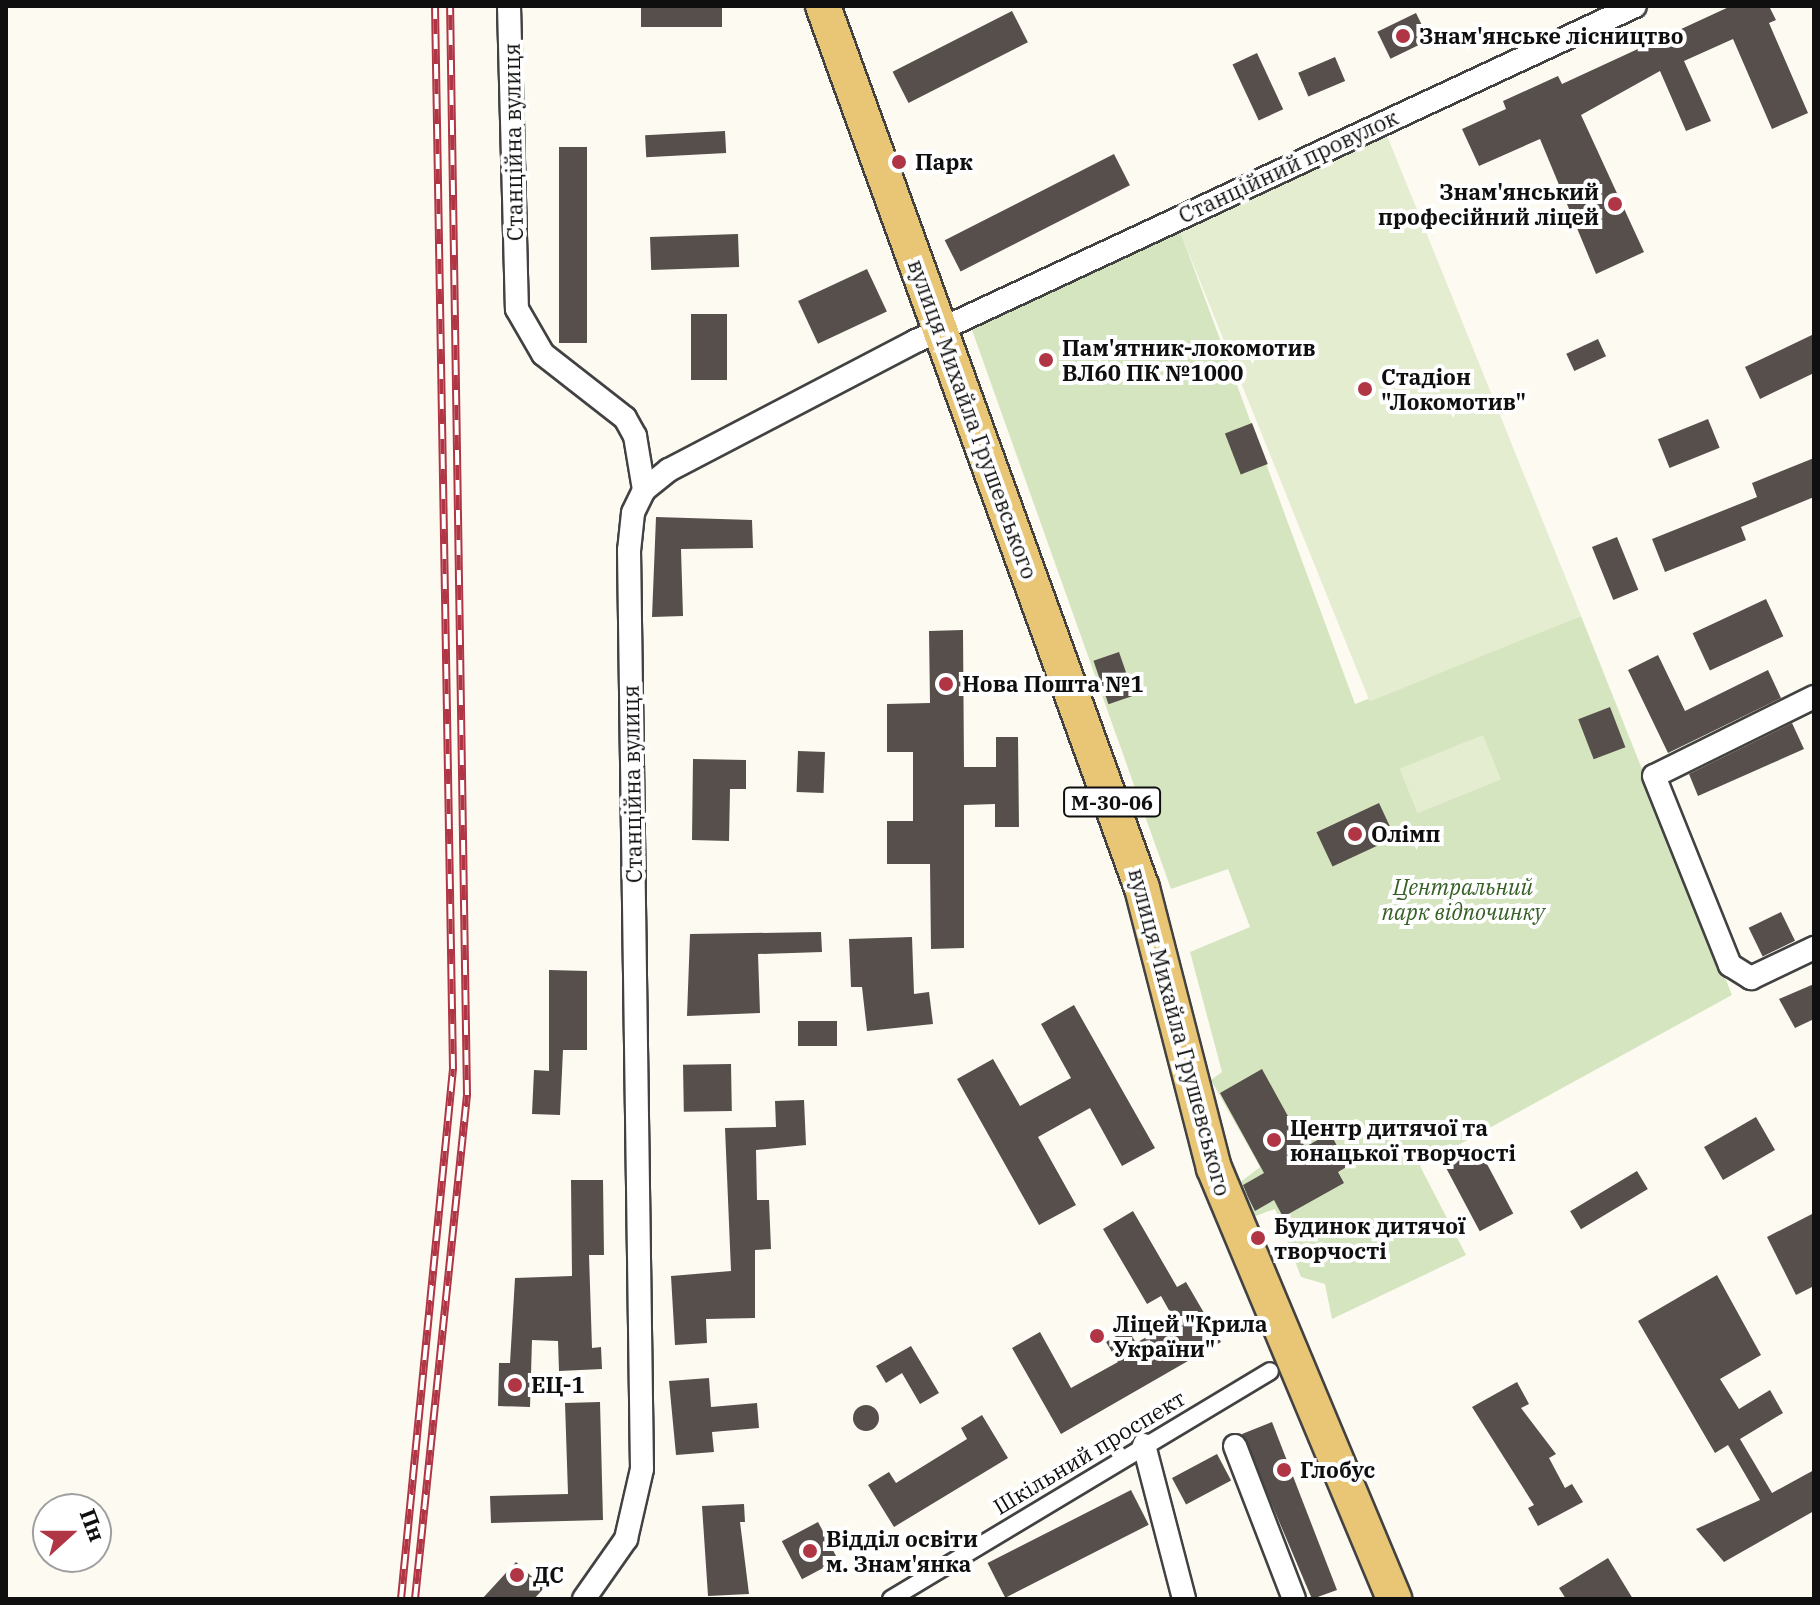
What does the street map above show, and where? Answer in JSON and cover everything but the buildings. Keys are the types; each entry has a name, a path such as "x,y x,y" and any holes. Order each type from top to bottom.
{"main road":[{"name":"вулиця Михайла Грушевського","path":"823,6 1150,912 1214,1168 1394,1599"}],"street":[{"name":"Станційна вулиця","path":"509,6 517,309 543,354 625,418 635,436 644,490 633,513 629,550 642,1469 626,1539 584,1599"},
{"name":"Станційний провулок","path":"644,490 669,470 941,329 1635,6"},
{"path":"1814,697 1654,776 1730,965 1751,978 1814,948"},
{"name":"Шкільний проспект","path":"891,1599 1270,1371"},
{"path":"1144,1445 1184,1599"},
{"path":"1235,1446 1294,1599"}],"green space":[{"name":"Стадіон \"Локомотив\"","path":"1386,133 1581,616 1370,701 1175,218"},
{"name":"Центральний парк відпочинку","path":"1180,231 1355,704 1581,616 1732,995 1420,1166 1466,1255 1332,1319 1325,1284 1301,1277 1275,1209 1253,1217 1238,1184 1260,1167 1211,1080 1222,1072 1190,952 1250,927 1228,869 1171,889 972,330"},
{"path":"1483,735 1501,780 1418,813 1400,769"}],"railway":[{"path":"401,1599 453,1069 435,6"},
{"path":"415,1599 467,1095 450,6"}],"place":[{"name":"Знам'янське лісництво","path":"1403,36"},
{"name":"Парк","path":"899,162"},
{"name":"Знам'янський професійний ліцей","path":"1615,204"},
{"name":"Пам'ятник-локомотив ВЛ60 ПК №1000","path":"1046,360"},
{"name":"Стадіон \"Локомотив\"","path":"1365,389"},
{"name":"Нова Пошта №1","path":"946,684"},
{"name":"Олімп","path":"1355,834"},
{"name":"Центр дитячої та юнацької творчості","path":"1274,1140"},
{"name":"Будинок дитячої творчості","path":"1258,1238"},
{"name":"Ліцей \"Крила України\"","path":"1097,1336"},
{"name":"ЕЦ-1","path":"515,1385"},
{"name":"Глобус","path":"1284,1470"},
{"name":"Відділ освіти м. Знам'янка","path":"810,1551"},
{"name":"ДС","path":"517,1575"}]}
